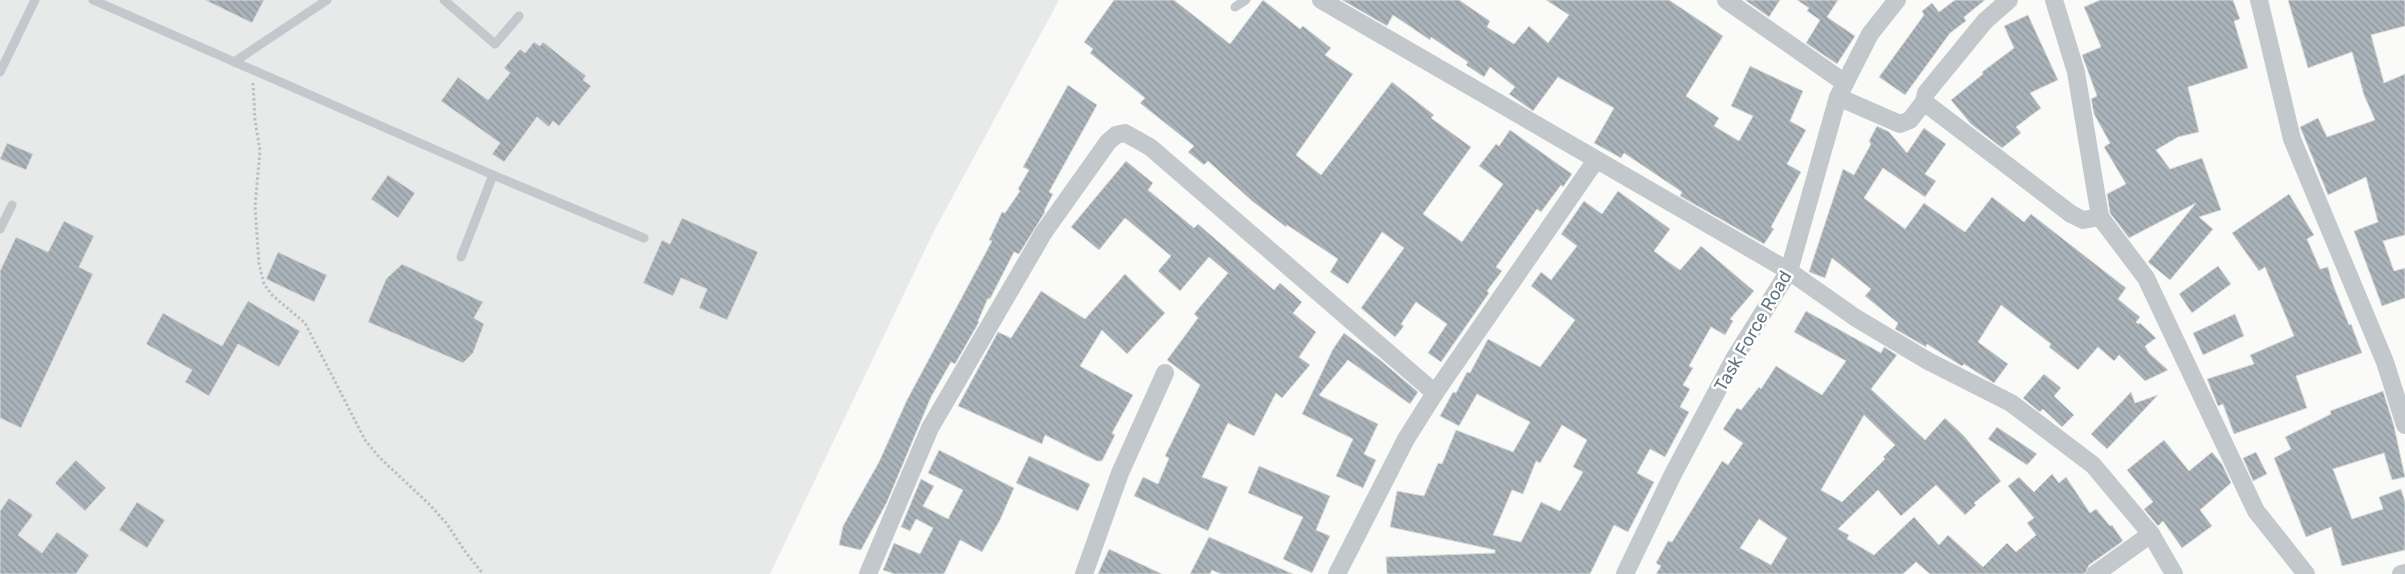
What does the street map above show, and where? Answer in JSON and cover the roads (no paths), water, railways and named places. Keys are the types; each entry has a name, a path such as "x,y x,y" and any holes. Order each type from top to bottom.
{"street":[{"path":"1322,0 1789,271 1856,318 1928,361 2011,403 2094,465 2151,534 2174,574"},
{"path":"1726,0 1842,90 1900,124 1905,124 1910,120 1924,102 1926,93 1985,21 2009,0"},
{"name":"Task Force Road","path":"1625,574 1663,492 1725,376 1789,271 1842,90 1870,34 1897,0"},
{"path":"2054,0 2076,72 2100,217 2146,278 2256,511 2306,574"},
{"path":"2259,0 2292,139 2385,362 2405,424"},
{"path":"1924,102 2071,214 2083,220 2100,217"},
{"path":"868,574 930,428 1044,232 1108,142 1116,135 1125,133 1150,147 1435,393"},
{"path":"1337,574 1406,439 1435,393 1596,160"},
{"path":"1084,574 1120,473 1165,373"},
{"path":"2095,574 2151,534"},
{"path":"2401,574 2405,573"}],"lane":[{"path":"0,72 35,0"},
{"path":"93,0 493,175 644,238"},
{"path":"234,62 327,0"},
{"path":"444,0 495,44 519,16"},
{"path":"1235,7 1246,0"},
{"path":"461,257 493,175"},
{"path":"0,229 12,205"}]}
